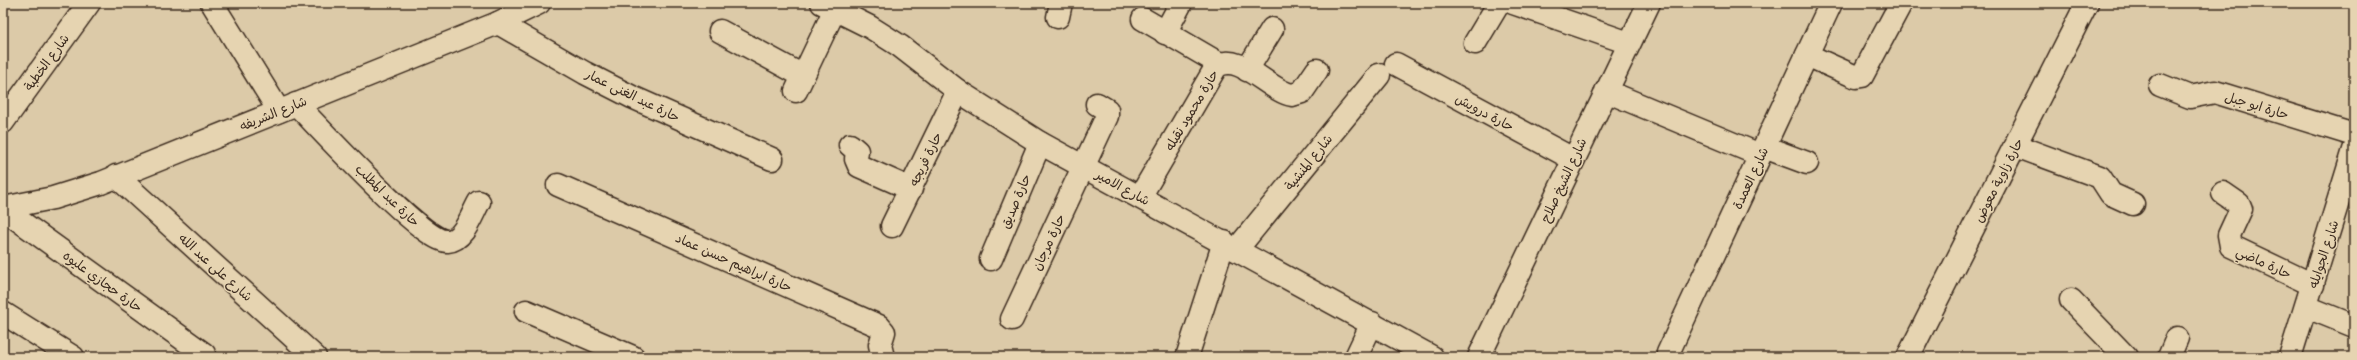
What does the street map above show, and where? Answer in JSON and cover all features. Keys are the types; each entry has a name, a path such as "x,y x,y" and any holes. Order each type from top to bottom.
{"street":[{"name":"شارع الخطبة","path":"3,122 90,3"},
{"name":"حارة عبد المطلب","path":"212,3 288,107 397,206 440,240 450,242 461,234 479,202"},
{"path":"1166,33 1181,3"},
{"path":"1475,43 1499,3"},
{"path":"1513,3 1629,43"},
{"name":"شارع الشيخ صلاح","path":"1480,357 1573,159 1649,3"},
{"name":"شارع العمدة","path":"1668,353 1831,3"},
{"path":"1807,55 1856,77 1862,76 1901,3"},
{"name":"حارة زاوية معوض","path":"1908,357 2087,3"},
{"name":"شارع الشريفه","path":"3,209 53,198 116,176 498,23 524,6"},
{"path":"720,31 799,83 828,6"},
{"name":"شارع الامير","path":"828,6 870,27 900,46 958,91 1040,143 1084,165 1432,357"},
{"path":"1143,19 1220,64"},
{"name":"حارة عبد الغنى عمار","path":"498,23 632,97 772,159"},
{"path":"1247,70 1272,29"},
{"name":"حارة محمود نقيله","path":"1140,196 1216,67 1220,64 1230,62 1292,95 1302,92 1317,70"},
{"name":"حارة درويش","path":"1388,70 1573,159"},
{"name":"شارع المنشية","path":"1187,357 1230,246 1388,70"},
{"name":"حارة ابو جبل","path":"2160,85 2190,97 2215,92 2354,135"},
{"name":"حارة فريجه","path":"892,226 958,91"},
{"path":"1606,91 1762,151 1807,163"},
{"name":"حارة مرجان","path":"1012,319 1107,116 1107,110 1097,104"},
{"name":"حارة صديق","path":"990,259 1040,143"},
{"path":"850,145 857,151 856,159 859,166 911,189"},
{"path":"2016,146 2100,177 2111,194 2133,204"},
{"name":"شارع الجوايله","path":"2291,357 2354,150"},
{"name":"شارع على عبد الله","path":"116,176 315,357"},
{"name":"حارة ابراهيم حسن عماد","path":"558,185 879,326 884,332 880,345 883,357"},
{"name":"حارة ماضي","path":"2223,193 2239,204 2241,209 2229,235 2231,246 2313,284"},
{"name":"حارة حجازي عليوه","path":"3,209 204,354"},
{"path":"2071,300 2126,357"},
{"path":"2306,307 2354,326"},
{"path":"526,311 633,357"},
{"path":"3,314 73,357"},
{"path":"1356,357 1372,323"}]}
